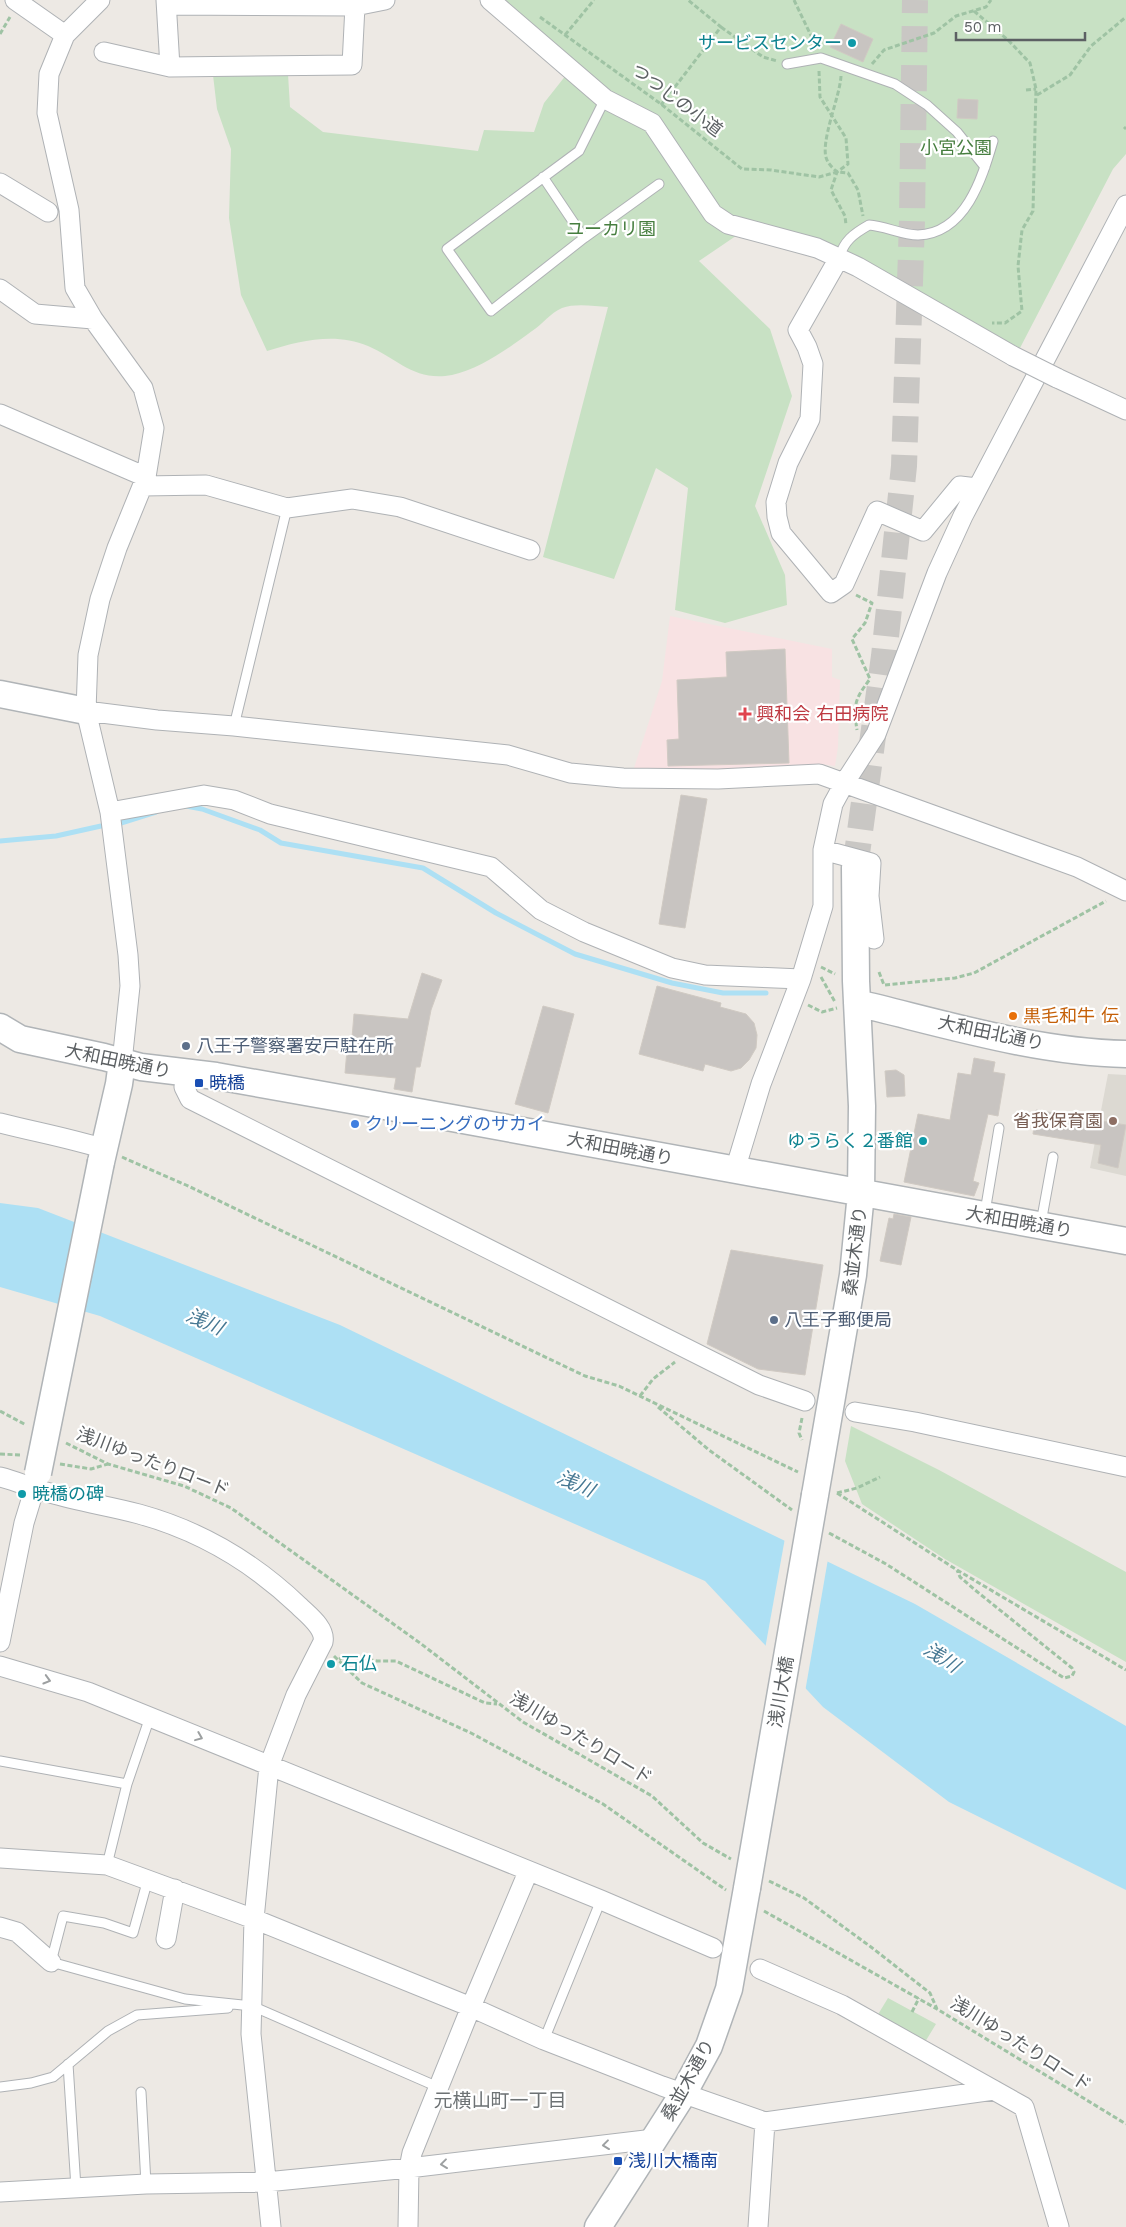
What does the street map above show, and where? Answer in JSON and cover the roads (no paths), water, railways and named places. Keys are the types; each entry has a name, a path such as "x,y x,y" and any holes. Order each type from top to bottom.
{"street":[{"path":"1,1631 24,1522 37,1480 107,1155 122,1062 130,986 110,812 86,711 88,655 100,599 117,548 144,482 154,428 143,388 93,319 75,288 69,210 47,113 49,74 65,35 100,0"},
{"path":"170,67 167,3 355,6 385,0"},
{"path":"490,0 605,99 652,124 713,214 728,224 817,248 841,252 1013,356 1126,410"},
{"path":"16,5 65,35"},
{"path":"104,52 170,67 352,65 355,6"},
{"path":"0,183 48,212"},
{"path":"735,1170 761,1084 802,979 822,906 823,850 831,813 845,782 876,734 937,573 978,488 1126,204"},
{"path":"841,252 798,330 813,364 810,419 788,463 776,502 781,533 831,593 844,584 877,511 923,531 960,486 978,488"},
{"path":"0,289 35,314 93,319"},
{"path":"0,414 144,482 206,484 287,508 352,499 400,507 530,550"},
{"path":"0,694 86,711 157,720 234,726 508,755 570,773 624,778 718,779 819,774 1077,867 1124,891"},
{"path":"110,812 204,795 234,800 270,814 491,867 542,910 584,932 672,968 705,975 802,979"},
{"path":"823,850 871,863 870,896 874,939"},
{"name":"桑並木通り","path":"826,1494 853,1275 861,1193 862,1106 857,1003 855,868"},
{"name":"大和田北通り","path":"857,1003 1005,1039 1063,1048 1126,1054"},
{"name":"大和田暁通り","path":"7,1036 122,1062 186,1074 216,1076 1126,1241"},
{"path":"186,1074 184,1087 190,1099 690,1351 804,1406"},
{"path":"0,1123 43,1134 54,1134 107,1155"},
{"path":"855,1412 915,1422 1126,1467"},
{"path":"0,1477 37,1480 49,1493 141,1515 215,1542 248,1563 308,1615 323,1634 321,1646 296,1695 268,1766 254,1918 251,2034 271,2227"},
{"name":"浅川大橋","path":"745,1885 826,1494"},
{"path":"0,1666 88,1692 601,1900 713,1948"},
{"path":"0,1858 107,1864 254,1918 471,2006 544,2040 683,2094 766,2122 994,2090"},
{"path":"408,2227 409,2168 412,2153 471,2006 528,1872"},
{"name":"桑並木通り","path":"598,2227 683,2094 708,2046 726,1997 745,1885"},
{"path":"166,1939 175,1889"},
{"path":"0,1927 17,1932 51,1962"},
{"path":"760,1969 842,2005 1024,2107 1059,2227"},
{"path":"758,2227 766,2122"},
{"path":"0,2192 146,2184 266,2182 409,2168 654,2139"}],"lane":[{"path":"787,64 821,58 865,72 894,84 927,105 957,132 986,167"},
{"path":"605,99 579,151 447,249 491,311 584,238 659,184"},
{"path":"841,252 852,235 868,225 918,235 942,228 961,214 977,191 986,167 992,141"},
{"path":"543,177 584,238"},
{"path":"234,726 287,508"},
{"path":"985,1216 999,1128"},
{"path":"1040,1226 1053,1157"},
{"path":"107,1864 127,1784 150,1717"},
{"path":"0,1761 127,1784"},
{"path":"148,1879 133,1933 104,1923 63,1916 51,1962 185,1999 252,2006 438,2087"},
{"path":"544,2040 601,1900"},
{"path":"0,2087 31,2083 53,2076 108,2031 137,2015 252,2006"},
{"path":"68,2064 76,2188"},
{"path":"141,2092 146,2184"}],"water":[{"name":"浅川","path":"0,1203 38,1208 340,1325 915,1604 1126,1726 1126,1890 949,1802 823,1707 705,1581 100,1316 0,1287"}],"waterway":[{"path":"186,806 202,809 260,830 281,843 423,868 496,913 575,954 672,983 723,993 766,993"},
{"path":"121,823 156,812"},
{"path":"0,841 56,836 101,826"}],"tunnel":[{"path":"855,868 884,656 904,466 912,221 915,0"}],"place":[{"name":"サービスセンター","path":"852,43"},
{"name":"興和会 右田病院","path":"745,714"},
{"name":"黒毛和牛 伝","path":"1013,1016"},
{"name":"八王子警察署安戸駐在所","path":"186,1046"},
{"name":"暁橋","path":"199,1083"},
{"name":"省我保育園","path":"1113,1121"},
{"name":"クリーニングのサカイ","path":"355,1124"},
{"name":"ゆうらく２番館","path":"923,1141"},
{"name":"八王子郵便局","path":"774,1320"},
{"name":"暁橋の碑","path":"22,1494"},
{"name":"石仏","path":"331,1664"},
{"name":"浅川大橋南","path":"618,2161"}],"district":[{"name":"元横山町一丁目","path":"500,2100"}],"park label":[{"name":"小宮公園","path":"956,148"},
{"name":"ユーカリ園","path":"611,229"}]}
